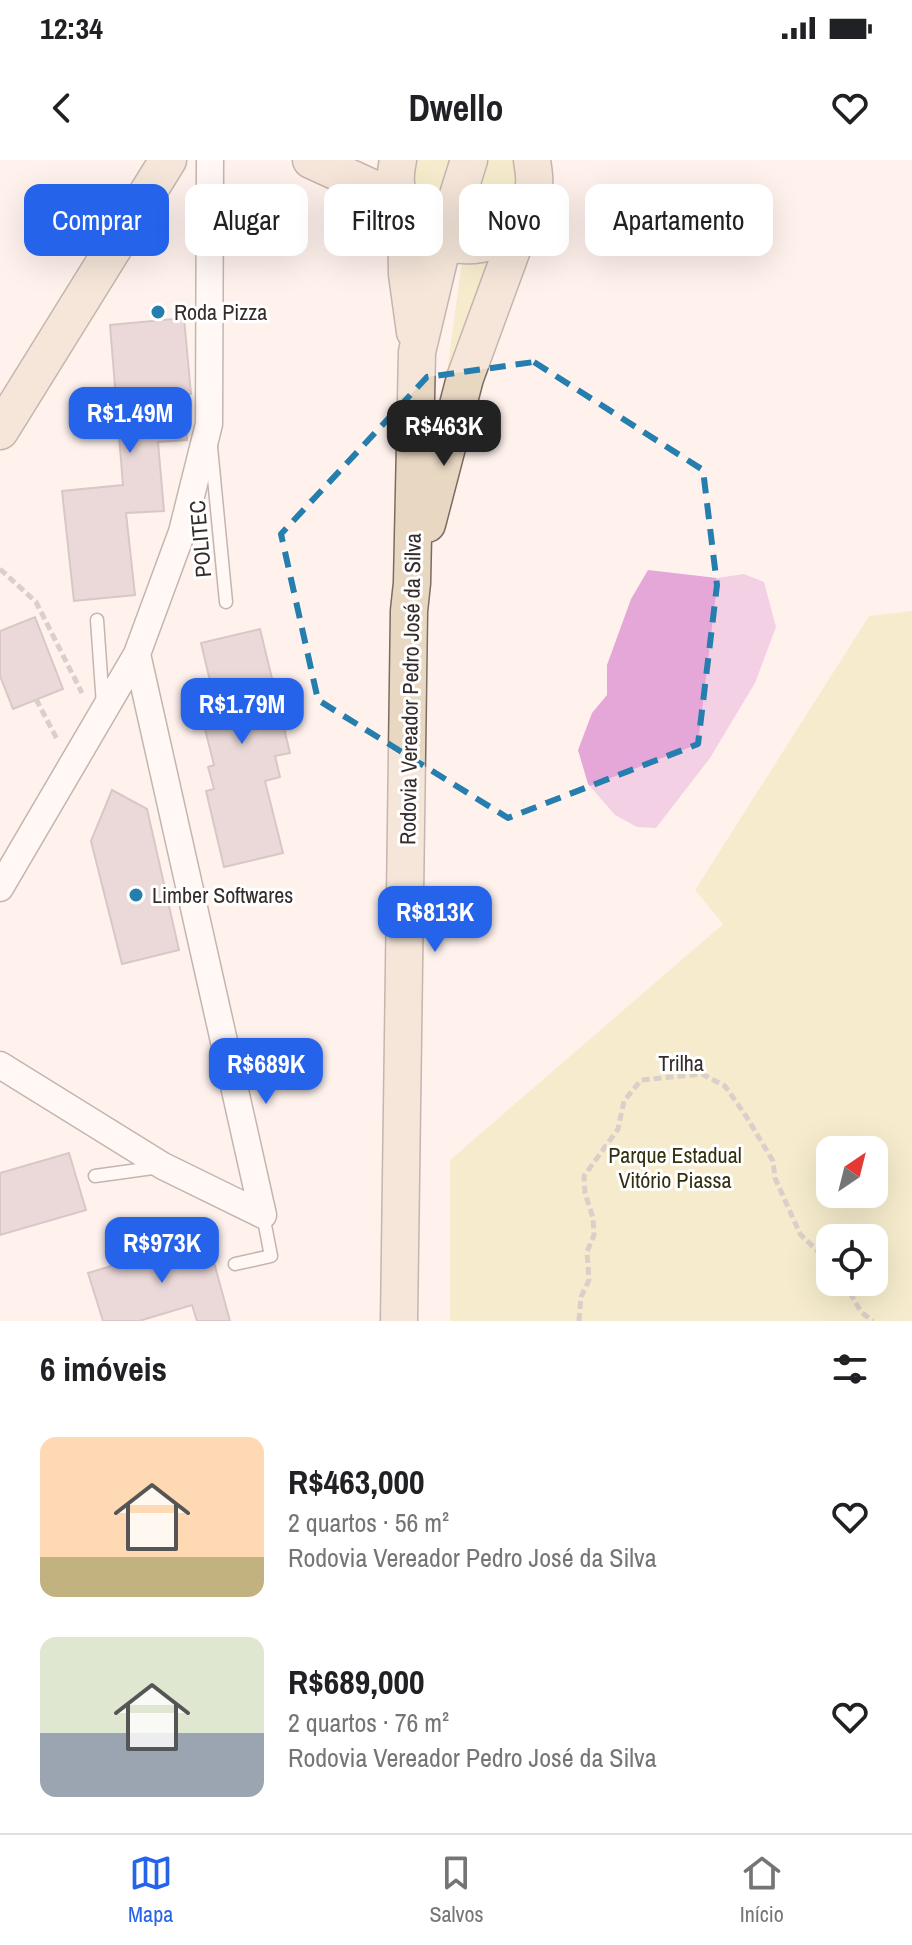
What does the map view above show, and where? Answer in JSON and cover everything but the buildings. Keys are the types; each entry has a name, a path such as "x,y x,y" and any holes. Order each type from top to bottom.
{"main road":[{"path":"0,431 168,160"},
{"path":"311,160 364,184"},
{"path":"397,184 398,160"},
{"name":"Rodovia Vereador Pedro José da Silva","path":"443,243 469,160"},
{"path":"532,161 534,184"},
{"path":"443,243 459,246"},
{"path":"406,256 417,352"},
{"name":"Rodovia Vereador Pedro José da Silva","path":"399,1321 409,611 417,352 440,256"},
{"path":"412,583 465,378 510,256"}],"street":[{"path":"0,888 137,654 182,532 209,424 210,160"},
{"path":"137,654 263,1215"},
{"path":"3,1070 163,1166 263,1215"}],"lane":[{"name":"POLITEC","path":"209,424 226,602"},
{"path":"97,620 103,712"},
{"path":"95,1176 163,1166"},
{"path":"235,1264 271,1256 263,1215"}],"path":[{"path":"0,569 36,602 87,702 103,712"},
{"path":"36,699 71,765"},
{"name":"Trilha","path":"579,1321 581,1297 589,1280 587,1252 594,1235 584,1176 618,1129 624,1101 641,1080 702,1074 725,1086 773,1161 775,1178 800,1234 816,1249"},
{"path":"852,1296 861,1312 873,1321"}],"highlighted area":[{"path":"534,362 703,470 717,585 698,744 508,818 318,700 281,534 427,377"}],"green space":[{"path":"416,160 454,160 443,190 443,184 416,184"},
{"path":"485,160 513,160 515,184 478,184"},
{"path":"501,256 441,418 462,259"},
{"name":"Parque Estadual Vitório Piassa","path":"912,611 912,1321 450,1321 450,1160 723,924 695,890 869,616"}],"shaded area":[{"path":"648,570 717,578 744,574 764,582 776,627 755,683 710,758 656,828 637,827 615,815 588,784 578,750 592,713 607,695 607,665 631,599"}],"place":[{"name":"Roda Pizza","path":"158,312"},
{"name":"Limber Softwares","path":"136,895"}]}
